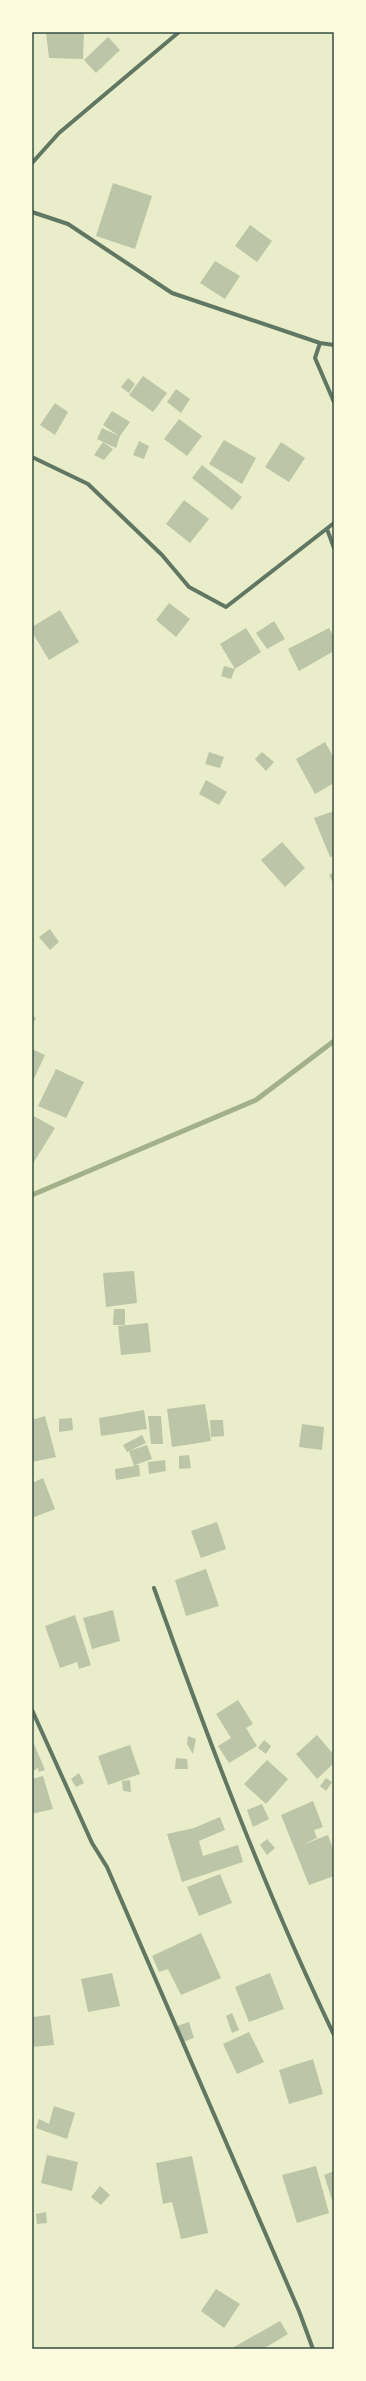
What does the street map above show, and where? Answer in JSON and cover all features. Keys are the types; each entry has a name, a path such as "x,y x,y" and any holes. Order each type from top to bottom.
{"street":[{"path":"32,163 59,133 178,32"},
{"path":"32,212 68,224 172,293 320,342 334,345"},
{"path":"320,342 315,358 334,402"},
{"path":"32,457 88,484 162,555 189,587 226,607 334,523"},
{"path":"327,529 334,548"},
{"path":"154,1588 202,1724 302,1969 334,2035"},
{"path":"32,1710 92,1843 107,1867 296,2303 313,2349"}],"building":[{"path":"46,32 84,32 83,59 49,58"},
{"path":"108,37 120,50 96,73 84,60"},
{"path":"113,183 152,196 135,249 96,236"},
{"path":"250,225 272,241 257,262 235,246"},
{"path":"215,261 240,276 225,299 200,283"},
{"path":"143,376 167,393 153,412 129,395"},
{"path":"128,378 135,384 129,393 121,387"},
{"path":"176,389 190,399 181,413 167,402"},
{"path":"55,403 68,412 55,435 40,425"},
{"path":"112,411 130,422 120,436 116,448 97,439 102,428 119,436 103,425"},
{"path":"179,419 202,436 187,456 164,439"},
{"path":"224,440 256,458 242,484 209,464"},
{"path":"139,441 149,446 144,459 133,455"},
{"path":"103,442 113,449 104,460 94,455"},
{"path":"281,442 305,458 289,482 265,467"},
{"path":"202,465 242,497 232,510 192,478"},
{"path":"184,500 209,519 190,543 166,524"},
{"path":"169,603 190,619 176,637 156,620"},
{"path":"60,610 79,642 49,660 32,632 32,627"},
{"path":"274,621 285,639 267,649 256,633"},
{"path":"246,628 261,652 235,669 220,644"},
{"path":"329,628 334,637 334,651 299,671 288,649"},
{"path":"224,666 235,669 231,679 221,676"},
{"path":"325,742 334,758 334,783 315,794 296,759"},
{"path":"209,752 224,757 220,768 205,764"},
{"path":"262,752 274,762 266,771 255,759"},
{"path":"206,780 227,792 219,805 199,794"},
{"path":"334,811 334,856 330,857 314,818"},
{"path":"282,842 305,868 285,887 261,860"},
{"path":"334,872 334,885 329,875"},
{"path":"50,929 59,942 50,950 39,937"},
{"path":"32,1015 36,1018 32,1025"},
{"path":"32,1049 45,1055 32,1083"},
{"path":"56,1069 84,1082 66,1118 38,1106"},
{"path":"32,1115 55,1128 32,1165"},
{"path":"134,1271 137,1303 106,1307 103,1273"},
{"path":"114,1309 125,1309 125,1325 113,1325"},
{"path":"148,1323 151,1352 121,1355 118,1326"},
{"path":"205,1404 211,1441 172,1447 167,1409"},
{"path":"144,1410 147,1429 101,1436 99,1418"},
{"path":"45,1416 56,1457 32,1462 32,1420"},
{"path":"148,1416 161,1416 163,1444 151,1444"},
{"path":"72,1418 73,1430 59,1432 59,1419"},
{"path":"210,1420 223,1420 224,1436 211,1437"},
{"path":"302,1424 324,1427 322,1450 299,1447"},
{"path":"142,1435 146,1443 127,1452 123,1445"},
{"path":"147,1445 152,1459 135,1465 139,1465 140,1476 116,1480 115,1469 134,1466 129,1451"},
{"path":"189,1455 191,1468 179,1469 179,1456"},
{"path":"165,1460 166,1471 149,1474 148,1462"},
{"path":"43,1478 55,1509 32,1518 32,1483"},
{"path":"217,1522 226,1549 201,1558 191,1531"},
{"path":"206,1569 219,1606 186,1616 175,1580"},
{"path":"113,1610 120,1641 92,1649 83,1618"},
{"path":"75,1615 91,1665 79,1669 77,1662 60,1668 45,1626"},
{"path":"238,1700 253,1724 246,1728 257,1746 229,1763 218,1746 231,1738 216,1714"},
{"path":"317,1735 334,1755 334,1763 317,1779 296,1754"},
{"path":"188,1736 196,1739 193,1754 187,1744"},
{"path":"264,1740 271,1746 266,1754 258,1748"},
{"path":"32,1744 34,1744 45,1770 39,1772 38,1768 33,1771"},
{"path":"130,1745 140,1774 108,1785 98,1756"},
{"path":"176,1758 187,1759 188,1769 175,1769"},
{"path":"267,1760 288,1779 266,1804 244,1784"},
{"path":"79,1773 84,1783 76,1787 71,1779"},
{"path":"43,1776 53,1809 32,1814 32,1779"},
{"path":"326,1778 332,1782 326,1791 320,1786"},
{"path":"130,1780 131,1792 123,1791 122,1781"},
{"path":"313,1801 323,1827 314,1830 317,1838 302,1845 328,1835 334,1852 334,1876 309,1885 281,1815"},
{"path":"262,1804 269,1819 253,1827 247,1810"},
{"path":"220,1817 225,1830 199,1841 203,1856 238,1845 243,1862 182,1882 167,1834 194,1828"},
{"path":"267,1839 275,1848 267,1855 260,1845"},
{"path":"220,1874 232,1903 199,1916 187,1887"},
{"path":"201,1933 221,1978 181,1995 168,1969 159,1972 152,1956"},
{"path":"112,1973 120,2006 88,2012 81,1979"},
{"path":"270,1973 284,2009 249,2022 235,1987"},
{"path":"232,2013 239,2030 232,2033 226,2016"},
{"path":"50,2015 54,2045 32,2047 32,2017"},
{"path":"189,2022 194,2038 183,2042 177,2026"},
{"path":"249,2032 264,2062 237,2074 223,2044"},
{"path":"313,2059 323,2094 289,2104 279,2070"},
{"path":"54,2106 75,2113 67,2139 36,2128 39,2119 49,2124"},
{"path":"47,2155 78,2162 72,2191 41,2183"},
{"path":"192,2156 208,2233 181,2239 172,2202 163,2204 156,2163"},
{"path":"316,2166 329,2213 297,2223 282,2175"},
{"path":"334,2171 334,2206 324,2175"},
{"path":"100,2186 110,2195 101,2205 91,2197"},
{"path":"46,2212 47,2223 37,2224 36,2214"},
{"path":"216,2289 240,2304 224,2328 201,2311"},
{"path":"280,2321 288,2334 263,2349 235,2349 234,2347"}],"waterway":[{"path":"32,1195 256,1100 334,1041"}]}
